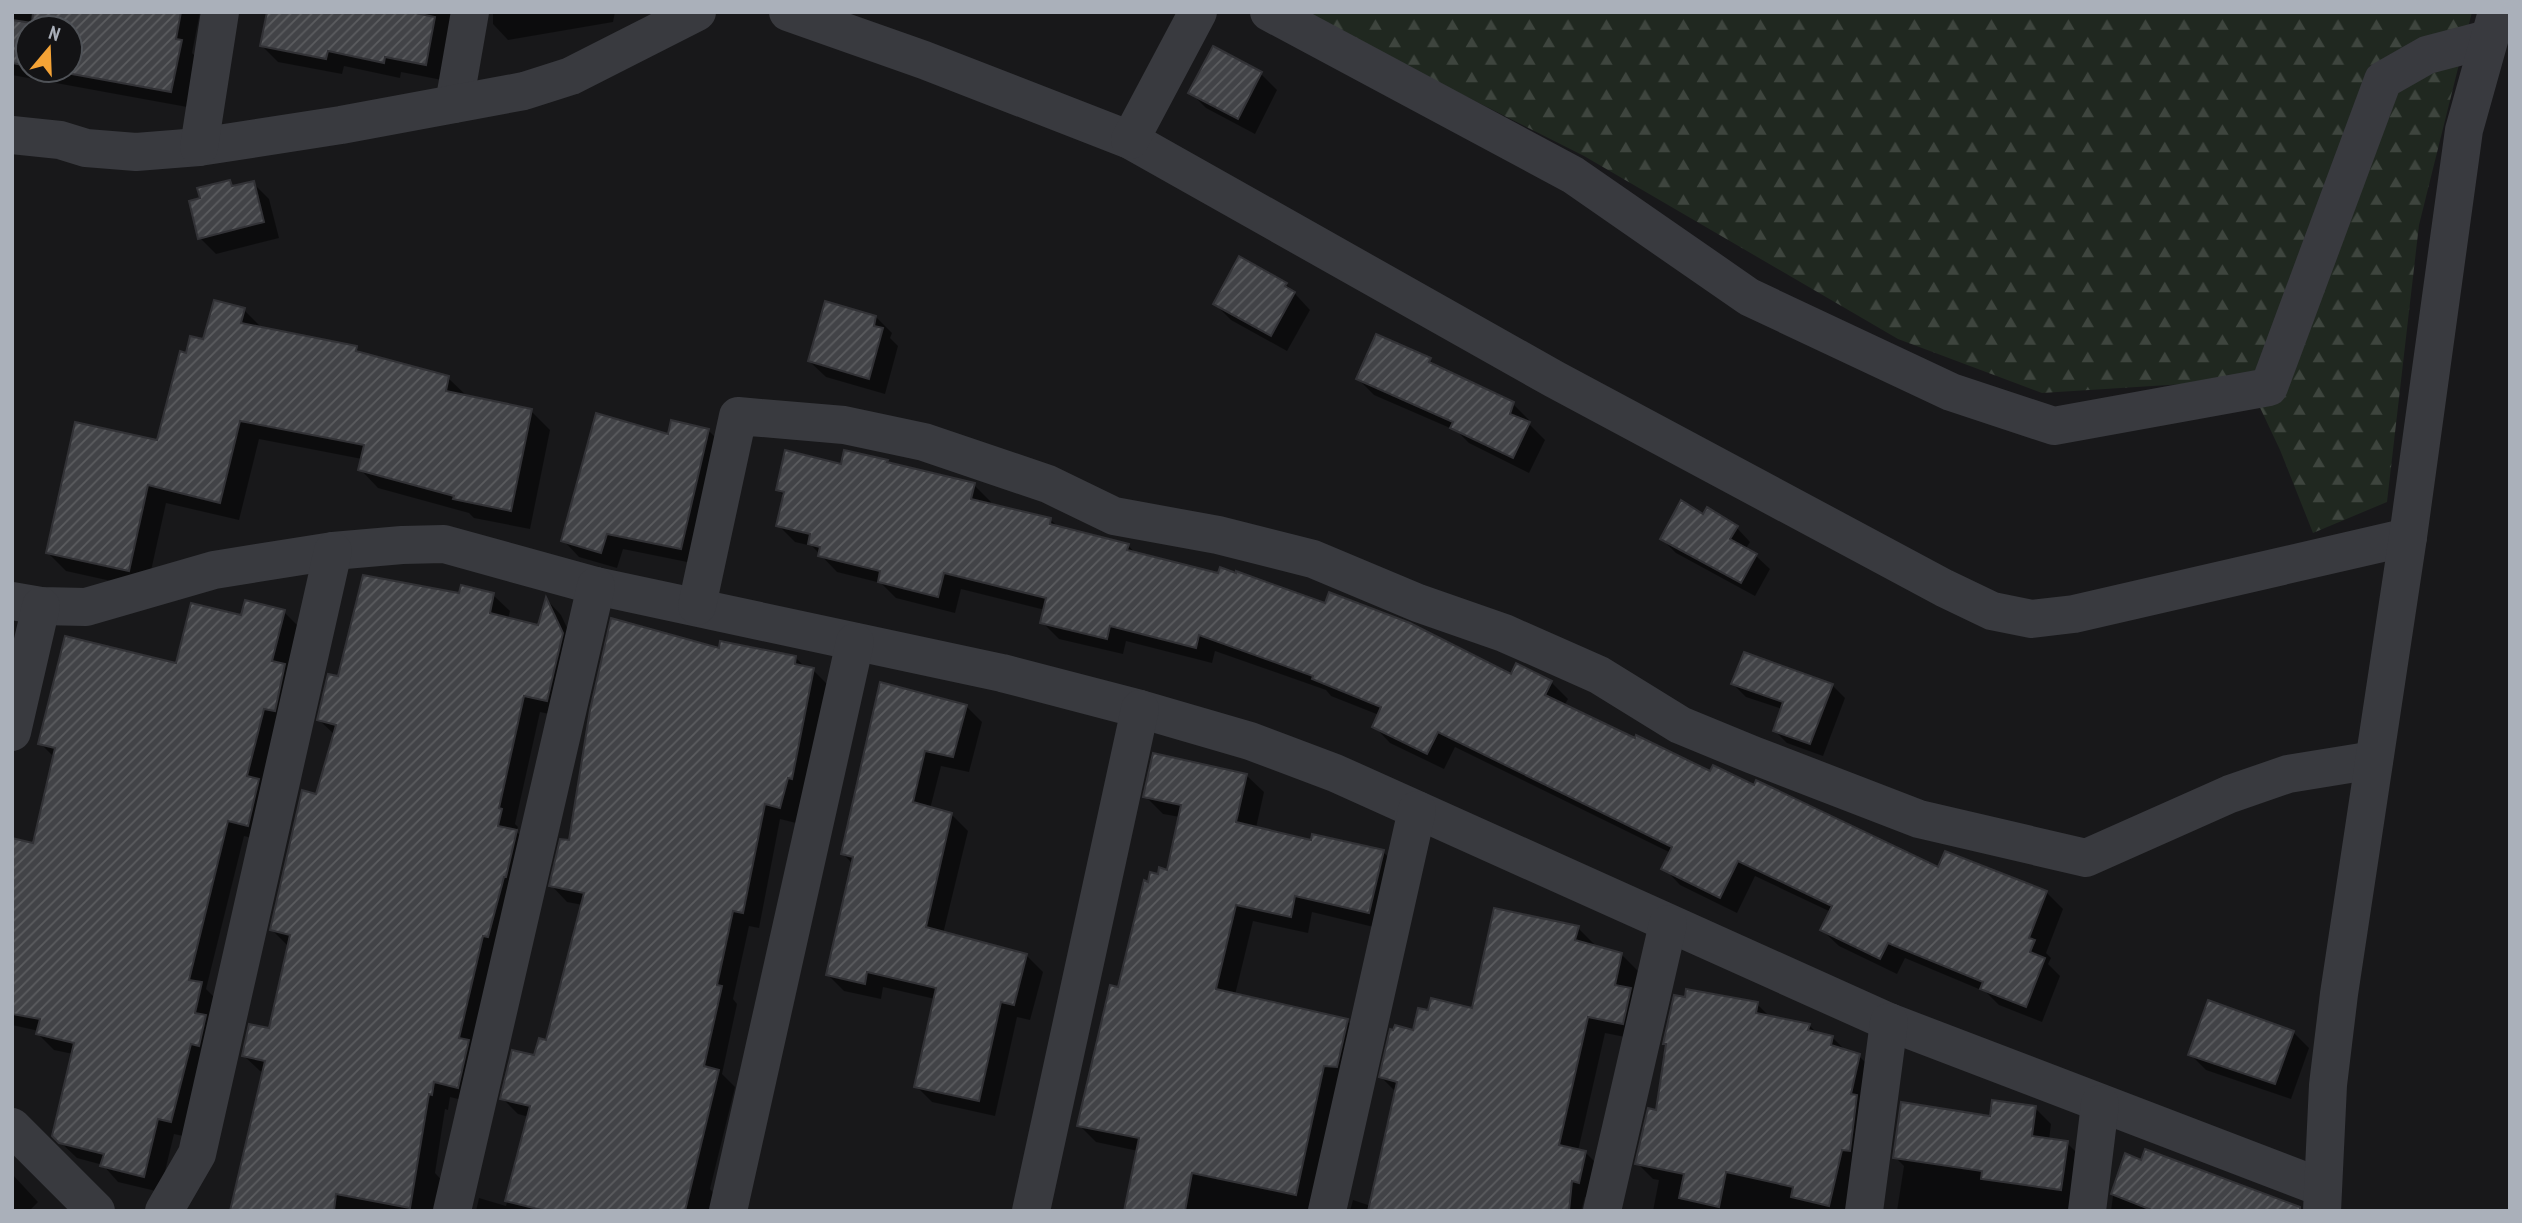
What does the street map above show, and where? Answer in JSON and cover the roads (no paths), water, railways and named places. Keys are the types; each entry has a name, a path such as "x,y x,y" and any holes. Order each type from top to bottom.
{"street":[{"path":"199,147 220,12"},
{"path":"454,104 470,12"},
{"path":"12,135 60,140 86,148 136,152 199,147 454,104 524,91 570,76 697,12"},
{"path":"788,12 924,60 1130,139 1567,386 1932,582 1992,611 2032,619 2074,614 2408,537"},
{"path":"1130,139 1198,12"},
{"path":"1269,12 1573,175 1749,297 1951,392 2054,426 2269,387 2383,80 2427,55 2493,26"},
{"path":"12,732 27,603 86,607 214,570 333,551 444,544 596,586 1002,673 1250,741 1335,773 1889,1021 2100,1104 2322,1199 2331,1059 2408,537 2464,130 2493,26"},
{"path":"697,606 738,416 830,424 924,442 1048,484 1115,516 1218,535 1313,559 1418,603 1504,633 1575,664 1599,675 1679,724 1766,760 1919,819 2086,858 2230,794 2288,774 2374,760"},
{"path":"164,1211 197,1154 333,551"},
{"path":"452,1211 596,586"},
{"path":"728,1211 855,642"},
{"path":"1031,1211 1140,709"},
{"path":"1327,1211 1417,810"},
{"path":"1602,1211 1668,924"},
{"path":"1864,1211 1889,1021"},
{"path":"2087,1211 2100,1104"},
{"path":"12,1127 96,1211"}]}
